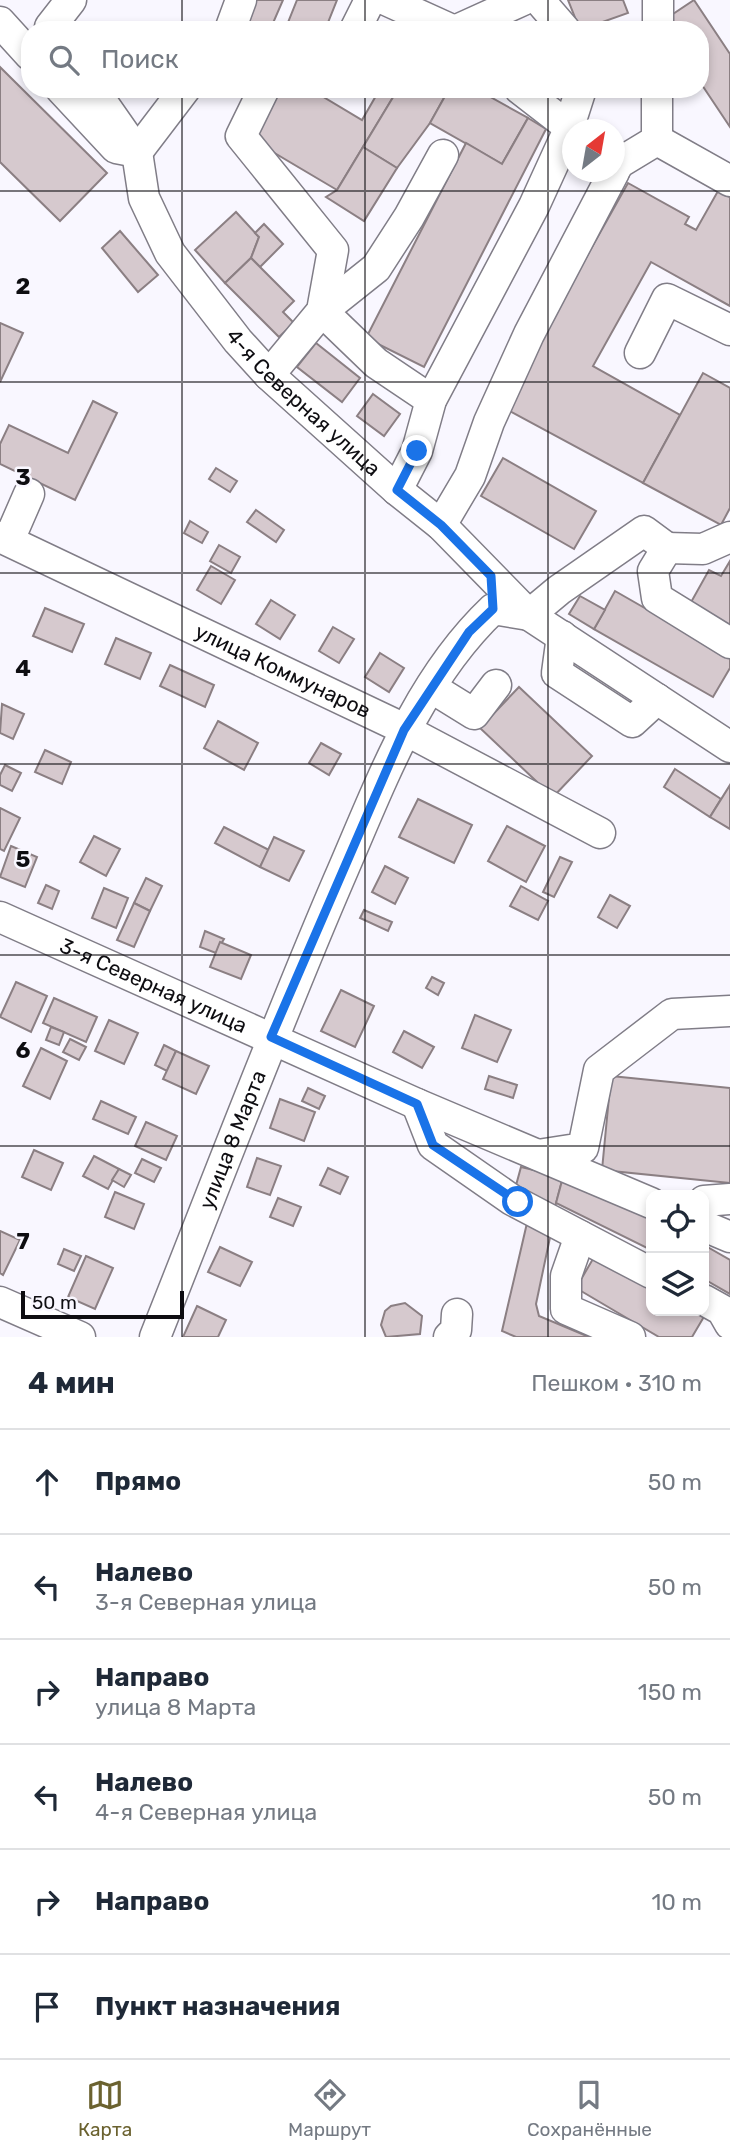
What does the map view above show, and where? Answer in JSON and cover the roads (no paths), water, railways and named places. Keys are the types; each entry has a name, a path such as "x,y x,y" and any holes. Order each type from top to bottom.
{"street":[{"path":"48,19 71,0"},
{"path":"233,21 241,0"},
{"path":"360,21 370,0"},
{"path":"386,0 434,21"},
{"path":"475,21 523,0"},
{"path":"539,0 557,21"},
{"path":"658,0 658,21"},
{"path":"0,22 21,45"},
{"path":"69,98 116,148 137,152 178,98"},
{"name":"4-я Северная улица","path":"99,98 137,152 144,198 170,253 238,341 269,375 397,490 441,525 529,615 730,747"},
{"path":"260,98 241,136 334,250 322,311"},
{"path":"532,98 562,122"},
{"path":"572,119 578,98"},
{"path":"657,98 657,140"},
{"path":"625,159 657,140"},
{"path":"657,140 730,181"},
{"path":"397,490 417,451 431,400 534,206 562,143"},
{"path":"269,375 322,311 376,268 443,155"},
{"path":"441,525 470,476 489,422 529,334 608,182"},
{"path":"640,353 667,299 730,330"},
{"path":"322,311 376,363 431,400"},
{"path":"4,538 29,494"},
{"path":"491,576 493,609 529,615 559,590 644,531 667,548 703,549 730,537"},
{"name":"улица Коммунаров","path":"4,538 404,730 600,833"},
{"path":"667,548 653,571 657,598 730,643"},
{"name":"улица 8 Марта","path":"155,1337 271,1037 404,730 469,632 493,609"},
{"path":"432,688 474,714 496,685"},
{"name":"3-я Северная улица","path":"0,917 417,1104 646,1201"},
{"path":"538,1155 583,1148 599,1070 672,1014 730,1010"},
{"path":"417,1104 433,1145 512,1200 646,1270"},
{"path":"709,1201 730,1199"},
{"path":"709,1228 730,1237"},
{"path":"580,1236 566,1276 566,1309 629,1337"},
{"path":"0,1302 80,1337"},
{"path":"709,1303 722,1310 730,1324"}]}
